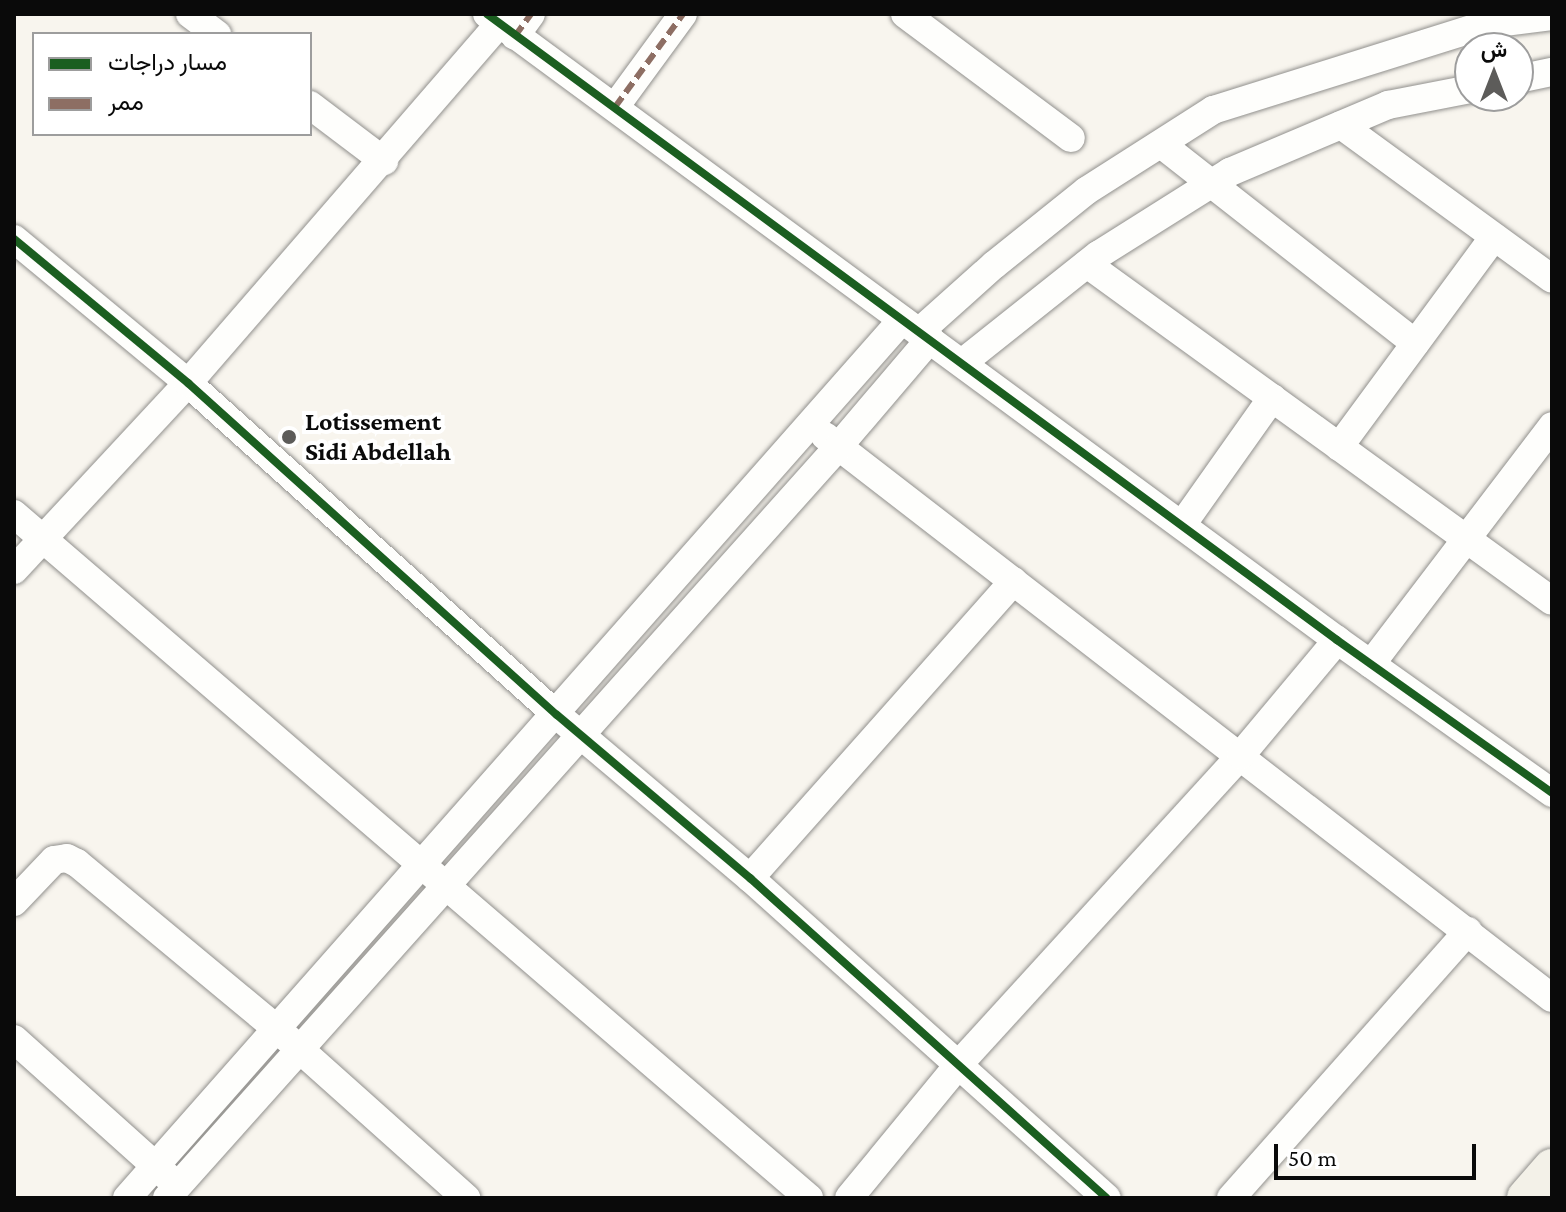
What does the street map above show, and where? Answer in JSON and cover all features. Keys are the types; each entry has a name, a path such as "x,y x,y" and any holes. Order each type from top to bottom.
{"street":[{"path":"190,14 214,32"},
{"path":"615,107 683,14"},
{"path":"905,14 1071,138"},
{"path":"127,1198 811,424 994,265 1086,191 1213,110 1488,24 1552,16"},
{"path":"14,570 188,383 508,22 615,107 1337,640 1552,793"},
{"path":"962,363 1087,264 1230,172 1388,105 1454,92"},
{"path":"312,107 384,161"},
{"path":"1341,125 1552,279"},
{"path":"1161,144 1415,343"},
{"path":"1339,447 1494,237"},
{"path":"14,239 188,383 557,715 750,878 1107,1198"},
{"path":"1087,264 1552,601"},
{"path":"14,1039 156,1166 178,1194 297,1050 838,447 917,330"},
{"path":"1182,525 1272,398"},
{"path":"811,424 1552,998"},
{"path":"1371,664 1549,435"},
{"path":"14,514 420,867 809,1198"},
{"path":"750,878 1014,581"},
{"path":"849,1198 959,1064 1241,755 1337,640"},
{"path":"14,902 54,860 67,858 277,1029 466,1198"},
{"path":"1231,1198 1468,931"},
{"path":"1526,1198 1552,1168"}],"marked path":[{"path":"515,36 531,14"},
{"path":"615,107 683,14"}],"cycle path":[{"path":"487,14 1337,640 1552,793"},
{"path":"14,239 188,383 557,715 750,878 1107,1198"}],"place":[{"name":"Lotissement Sidi Abdellah","path":"289,437"}]}
